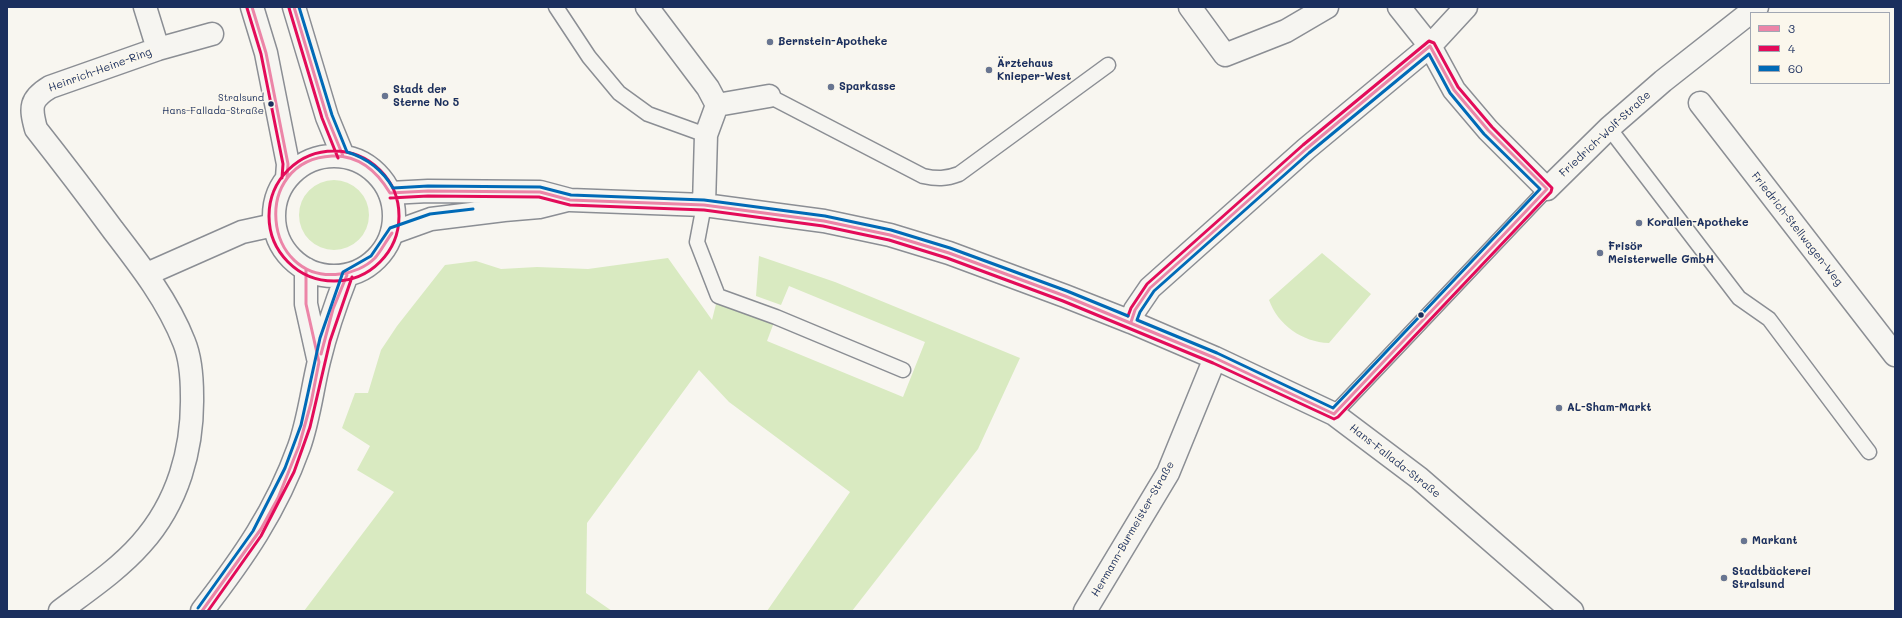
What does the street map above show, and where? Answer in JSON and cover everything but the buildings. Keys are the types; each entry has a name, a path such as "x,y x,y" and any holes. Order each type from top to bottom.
{"street":[{"path":"145,7 158,49"},
{"path":"252,7 266,53 288,164 287,178"},
{"path":"294,7 327,117 343,156"},
{"path":"647,7 708,88 717,105 706,135 704,205"},
{"path":"1190,7 1225,55 1286,31 1327,7"},
{"path":"1399,7 1430,46 1454,90 1488,130 1546,189"},
{"path":"1131,322 1135,310 1150,288 1306,149 1430,46 1466,7"},
{"name":"Friedrich-Wolf-Straße","path":"1546,189 1609,128 1663,81 1750,13"},
{"name":"Heinrich-Heine-Ring","path":"60,611 118,566 141,544 152,530 170,501 184,466 191,427 192,373 184,343 172,316 146,274 36,128 32,113 33,102 38,94 50,87 158,49 212,34"},
{"path":"717,105 769,96"},
{"name":"Friedrich-Stellwagen-Weg","path":"1700,103 1895,355"},
{"path":"322,156 343,156 358,160 372,168 383,180 390,193 394,206 392,233 386,247 375,260 362,269 347,274 333,276 319,274 306,269 294,261 285,251 278,239 274,225 274,208 278,192 287,178 303,164 322,156"},
{"name":"Hans-Fallada-Straße","path":"390,193 428,191 540,192 570,200 704,205 824,221 890,235 956,256 1131,322 1214,358 1334,414 1419,478 1572,611"},
{"name":"Hans-Fallada-Straße","path":"392,233 431,219 539,207 570,200"},
{"path":"146,274 242,232 274,225"},
{"path":"306,269 306,304 319,362"},
{"path":"202,611 257,536 278,498 299,446 311,403 319,362 333,309 347,274"},
{"name":"Hermann-Burmeister-Straße","path":"1085,611 1168,473 1214,358"}],"lane":[{"path":"556,7 589,57 619,94 648,114 706,135"},
{"path":"769,96 923,176 936,179 947,179 959,174 1108,65"},
{"path":"1609,128 1739,298 1769,319 1869,452"},
{"name":"Friedrich-Wolf-Straße","path":"1334,414 1546,189"},
{"path":"704,205 697,242 718,296 776,317 903,370"}],"green space":[{"path":"327,180 341,180 354,186 363,195 367,201 369,215 367,229 359,240 348,248 341,250 327,250 320,248 309,240 301,229 299,222 299,208 301,201 309,190 320,182"},
{"path":"1322,253 1371,294 1329,343 1319,342 1301,336 1292,330 1278,317 1269,300"},
{"path":"759,256 835,282 1020,358 978,449 852,611 767,611 850,492 729,402 699,370 587,523 586,593 612,611 304,611 394,492 357,470 370,446 342,428 355,393 368,393 381,350 397,326 445,265 476,261 501,269 537,267 588,269 668,258 712,320 718,296 776,317 767,341 903,397 925,342 789,286 781,305 756,296"}],"transit line":[{"name":"3","path":"252,7 266,53 288,164 287,178"},
{"name":"3","path":"294,7 327,117 343,156"},
{"name":"60","path":"299,7 332,115 347,152 361,157 373,165 384,175 393,188 428,186 540,187 571,195 704,200 825,216 891,230 950,248 1067,291 1128,316"},
{"name":"4","path":"247,8 261,54 283,164 282,178"},
{"name":"4","path":"289,8 322,118 338,158"},
{"name":"4","path":"390,198 428,196 539,197 570,205 704,210 823,226 889,240 947,258 1063,301 1213,363 1334,419 1338,417 1551,192 1552,188 1492,127 1458,87 1434,43 1429,41 1303,145 1147,284 1131,308 1128,316"},
{"name":"3","path":"1430,46 1454,90 1488,130 1547,189"},
{"name":"3","path":"1131,322 1135,310 1150,288 1306,149 1430,46"},
{"name":"60","path":"1429,54 1450,93 1484,134 1540,189 1333,408 1217,353 1137,320 1140,312 1154,291 1309,153 1429,54"},
{"name":"4","path":"340,151 359,156 380,170 394,191 398,203 399,216 398,229 394,241 380,262 359,276 347,280 328,281 309,276 288,262 274,241 270,229 269,210 274,191 288,170 309,156 321,152 340,151"},
{"name":"3","path":"390,193 373,171 359,161 342,156 332,156 306,163 288,178 278,198 276,220 282,242 294,260 314,272 340,274 354,271 363,267 375,258 392,233"},
{"name":"3","path":"1334,414 1547,189"},
{"name":"3","path":"390,193 428,191 540,192 570,200 704,205 824,221 890,235 949,253 1065,296 1215,358 1334,414"},
{"name":"60","path":"198,608 253,531 285,468 301,425 320,338 343,272 371,256 390,228 430,214 473,209"},
{"name":"3","path":"202,611 261,529 278,498 299,446 311,403 319,362 306,304 306,269"},
{"name":"3","path":"321,354 333,309 347,275"},
{"name":"4","path":"208,611 261,536 294,472 310,427 330,341 352,277"}],"place":[{"name":"Bernstein-Apotheke","path":"770,42"},
{"name":"Ärztehaus Knieper-West","path":"989,70"},
{"name":"Sparkasse","path":"831,87"},
{"name":"Stadt der Sterne No 5","path":"385,96"},
{"name":"Stralsund Hans-Fallada-Straße","path":"271,104"},
{"name":"Korallen-Apotheke","path":"1639,223"},
{"name":"Frisör Meisterwelle GmbH","path":"1600,253"},
{"name":"AL-Sham-Markt","path":"1559,408"},
{"name":"Markant","path":"1744,541"},
{"name":"Stadtbäckerei Stralsund","path":"1724,578"}]}
